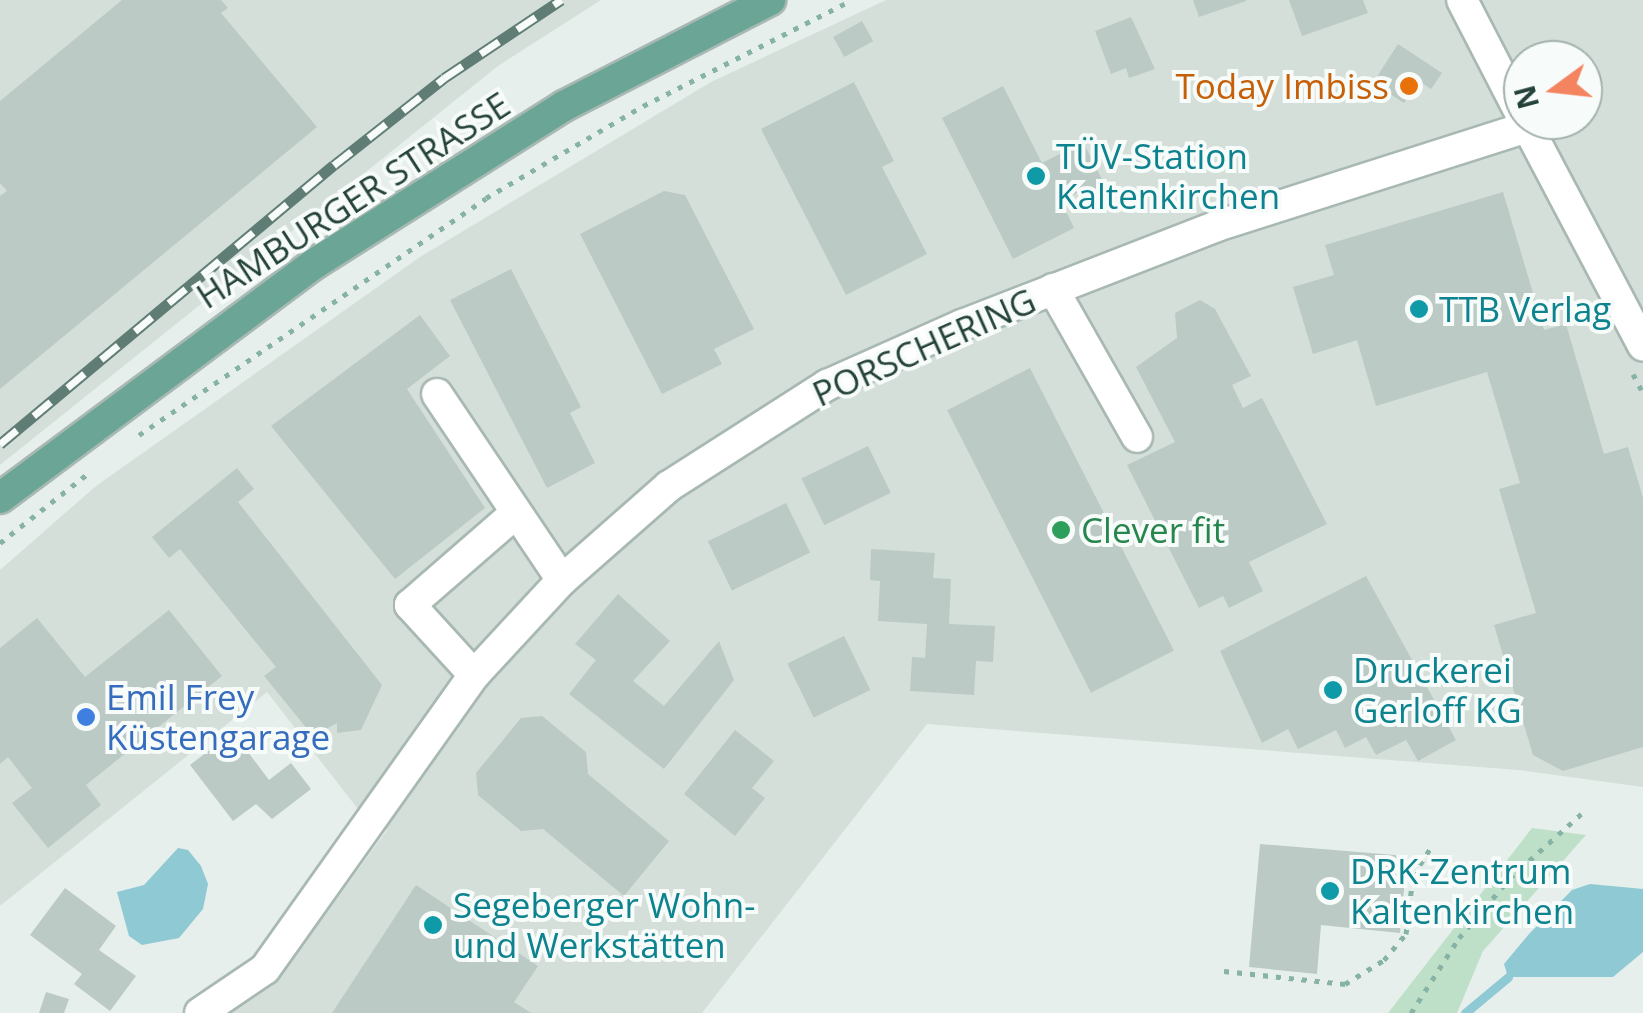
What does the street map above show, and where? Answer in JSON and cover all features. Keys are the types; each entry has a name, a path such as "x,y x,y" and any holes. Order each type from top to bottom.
{"main road":[{"name":"HAMBURGER STRASSE","path":"0,498 314,264 564,106 770,0"}],"street":[{"path":"1462,0 1503,79"},
{"name":"PORSCHERING","path":"200,1013 264,969 474,674 562,580 668,486 827,385 1053,289 1217,226 1503,129"},
{"path":"1534,140 1643,346"},
{"path":"1053,289 1137,436"},
{"path":"437,394 562,580"},
{"path":"474,674 410,605 516,512"}],"path":[{"path":"126,445 486,198 643,106 852,0"},
{"path":"0,543 96,467"},
{"path":"1411,1013 1459,938 1510,878 1580,814"},
{"path":"1224,972 1345,984 1371,968 1406,934 1413,876 1432,846"}],"shaded area":[{"path":"0,0 601,0 498,66 0,465"},
{"path":"886,0 1643,0 1643,787 1518,770 927,724 702,1013 226,1013 281,975 387,830 361,813 267,692 0,906 0,570 96,486 420,257 711,82"}],"green space":[{"path":"1532,828 1586,835 1483,951 1457,1013 1388,1013"}],"water":[{"path":"178,848 188,850 201,866 208,884 203,909 179,938 142,945 129,936 117,892 144,885"},
{"path":"1590,884 1643,889 1643,952 1613,977 1508,977 1504,964 1529,934 1572,890"}],"building":[{"path":"122,0 221,0 228,8 221,13 317,127 0,389 0,196 7,191 0,183 0,101"},
{"path":"1193,0 1246,0 1246,1 1199,17"},
{"path":"1289,0 1363,0 1368,13 1302,36"},
{"path":"1131,17 1155,69 1129,78 1126,68 1111,74 1095,31"},
{"path":"862,21 873,41 844,57 833,37"},
{"path":"1398,44 1442,73 1431,89 1419,81 1404,103 1373,83"},
{"path":"854,82 894,161 882,167 927,254 846,295 761,129"},
{"name":"TÜV-Station Kaltenkirchen","path":"1003,86 1042,163 1083,142 1107,189 1087,199 1083,190 1061,201 1074,228 1013,259 942,118"},
{"path":"664,191 685,195 754,329 714,349 722,364 662,394 580,234"},
{"path":"1503,192 1544,330 1566,324 1604,454 1628,447 1643,498 1643,747 1563,771 1533,755 1494,625 1536,613 1499,489 1520,483 1487,372 1376,406 1357,340 1313,354 1293,287 1334,275 1325,245"},
{"path":"511,269 581,407 570,413 595,463 547,488 450,300"},
{"path":"1200,300 1215,309 1251,376 1232,385 1243,408 1262,398 1327,524 1249,562 1263,591 1229,608 1223,596 1199,608 1127,465 1175,442 1136,367 1177,338 1175,313"},
{"path":"420,315 450,356 407,389 485,508 395,579 271,426"},
{"name":"Clever fit","path":"1030,368 1174,650 1091,693 947,410"},
{"path":"868,446 891,493 824,525 801,478"},
{"path":"237,468 254,489 238,502 382,685 361,730 337,733 337,723 313,736 264,676 276,667 180,549 169,558 152,537"},
{"path":"786,503 810,552 732,591 708,541"},
{"path":"871,549 935,553 933,578 951,579 949,624 995,626 993,662 976,661 974,695 910,691 912,657 925,658 927,624 878,621 880,581 870,580"},
{"name":"Druckerei Gerloff KG","path":"1366,576 1456,740 1418,761 1406,740 1376,755 1366,737 1345,748 1336,730 1298,749 1288,729 1262,743 1220,651"},
{"path":"618,594 670,641 633,681 664,706 719,641 734,680 664,769 569,694 596,660 575,644"},
{"name":"Emil Frey Küstengarage","path":"169,610 222,676 86,785 101,805 48,848 12,803 32,788 8,757 0,764 0,648 37,618 85,677"},
{"path":"844,636 870,690 814,718 787,664"},
{"path":"542,716 586,752 588,774 669,841 624,896 543,829 521,831 478,795 476,773 521,718"},
{"path":"735,730 774,761 752,788 765,798 735,836 684,794"},
{"path":"233,732 269,780 291,763 311,789 272,819 256,804 233,821 190,765"},
{"name":"DRK-Zentrum Kaltenkirchen","path":"1260,844 1407,856 1400,933 1321,925 1317,974 1249,967"},
{"name":"Segeberger Wohn- und Werkstätten","path":"416,885 538,966 514,1002 531,1013 332,1013"},
{"path":"65,888 116,926 99,950 136,976 110,1011 74,984 82,974 30,935"},
{"path":"46,992 69,999 64,1013 39,1013"}],"waterway":[{"path":"1465,1013 1508,977"}],"railway":[{"path":"0,444 334,165 444,78 561,0"}],"place":[{"name":"Today Imbiss","path":"1409,86"},
{"name":"TÜV-Station Kaltenkirchen","path":"1036,176"},
{"name":"TTB Verlag","path":"1419,309"},
{"name":"Clever fit","path":"1061,530"},
{"name":"Druckerei Gerloff KG","path":"1333,690"},
{"name":"Emil Frey Küstengarage","path":"86,717"},
{"name":"DRK-Zentrum Kaltenkirchen","path":"1330,891"},
{"name":"Segeberger Wohn- und Werkstätten","path":"433,925"}]}
